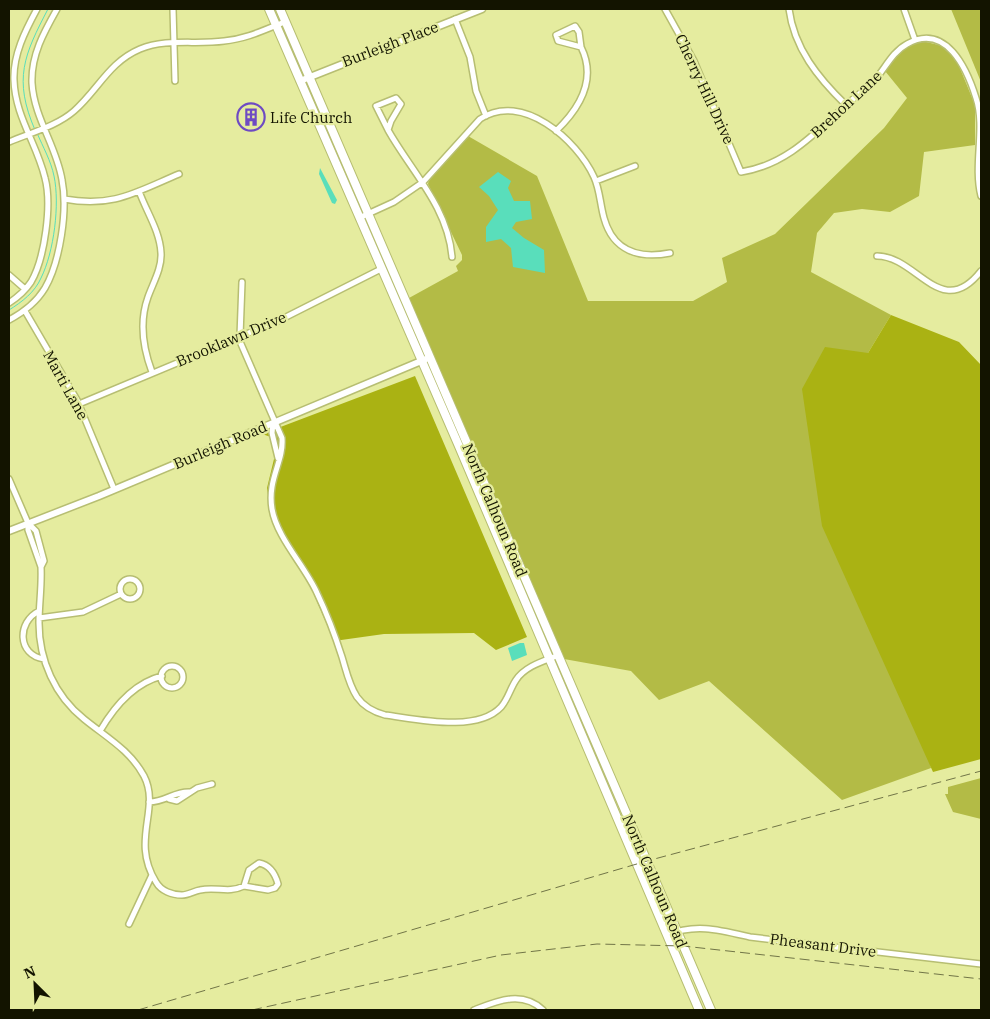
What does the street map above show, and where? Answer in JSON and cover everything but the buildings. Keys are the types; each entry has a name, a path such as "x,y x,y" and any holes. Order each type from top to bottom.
{"main road":[{"name":"North Calhoun Road","path":"269,9 279,24 300,81 700,1010"},
{"name":"North Calhoun Road","path":"280,9 711,1010"}],"street":[{"path":"9,302 25,289 36,271 40,259 48,199 45,177 30,133 17,104 14,72 20,45 37,9"},
{"path":"9,320 24,311 38,298 50,277 61,233 64,199 59,168 41,128 35,101 33,67 40,40 57,9"},
{"path":"173,9 174,81"},
{"name":"Burleigh Place","path":"300,81 482,9"},
{"name":"Cherry Hill Drive","path":"665,9 694,61 741,172"},
{"path":"789,9 794,32 803,54 846,105"},
{"path":"904,9 915,40 930,40 946,45 959,58 977,100 980,142 977,178 981,196"},
{"path":"456,19 467,48 476,91 486,116"},
{"path":"9,142 76,110 105,74 122,59 146,47 242,38 279,24"},
{"path":"556,131 578,104 585,90 588,68 576,26 556,34 558,41 561,43 581,47"},
{"name":"Brehon Lane","path":"741,172 777,161 794,152 875,80 898,50 915,40"},
{"path":"388,130 401,104 396,98 376,106 388,130 423,182 441,218 452,257"},
{"path":"359,218 394,202 423,182 452,152 475,124 486,116 499,112 519,112 556,131 577,151 596,181 607,227 619,244 637,254 646,256 670,253"},
{"path":"596,181 635,166"},
{"path":"64,199 98,203 139,191 179,174"},
{"path":"139,191 157,234 161,255 145,306 142,325 152,372"},
{"path":"877,256 891,257 930,285 946,290 968,285 981,271"},
{"name":"Brooklawn Drive","path":"79,404 296,312 327,294 381,269"},
{"path":"9,275 25,289"},
{"path":"242,282 239,337 273,423 280,429 282,438 283,447 271,488 273,515 282,535 318,595 352,688 368,708 396,717 457,722 481,720 502,706 515,681 523,672 559,655"},
{"name":"Marti Lane","path":"24,311 79,404 114,489"},
{"name":"Burleigh Road","path":"9,530 114,489 431,357"},
{"path":"9,479 28,523 33,526 40,542 44,561 41,567 39,618 44,660 50,676 64,699 84,719 119,745 138,766 148,785 149,802 144,846 152,875 158,886 176,895 184,895 201,889 232,891 244,886 268,890 275,888 278,884 272,870 265,864 258,863 249,870 244,886"},
{"path":"133,579 139,583 141,589 136,598 130,600 122,594 120,588 123,582 133,579"},
{"path":"39,618 83,612 122,594"},
{"path":"40,611 26,621 22,635 31,655 44,660"},
{"path":"100,731 111,714 126,697 149,680 162,676 167,668 173,666 181,671 183,677 180,684 170,687 164,683 162,676"},
{"path":"149,802 169,799 172,801 181,800 190,792 212,784"},
{"path":"129,924 152,875"},
{"name":"Pheasant Drive","path":"667,935 697,927 713,928 750,937 981,964"},
{"path":"474,1010 509,998 525,1000 543,1010"}],"green space":[{"path":"951,9 981,9 981,82"},
{"path":"922,41 949,49 957,61 975,105 975,145 924,152 919,196 890,212 862,209 834,213 817,233 811,272 891,315 868,353 931,768 842,800 709,681 659,700 631,671 564,659 409,298 458,271 456,266 462,260 462,255 428,184 429,180 468,136 537,176 588,301 693,301 727,282 722,258 775,234 884,128 907,98 885,71 905,47"},
{"path":"981,778 981,819 953,812 945,794 948,794 948,787"}],"shaded area":[{"path":"891,315 959,342 981,365 981,759 933,772 822,526 802,389 825,347 868,353"},
{"path":"415,376 527,637 496,650 474,633 384,634 334,641 309,583 272,522 267,488 275,449 271,437 262,434"}],"water":[{"path":"320,168 337,200 335,204 332,203 319,174"},
{"path":"498,172 511,181 508,188 514,201 530,201 532,219 516,222 512,228 544,250 545,273 513,267 511,248 501,239 486,242 486,227 498,210 489,196 479,187"},
{"path":"524,643 527,655 512,661 508,648"}],"waterway":[{"path":"35,130 24,96 24,68 33,40 48,9"},
{"path":"9,310 28,296 38,283 46,267 55,228 56,187 54,176 49,159 37,133"}],"railway":[{"path":"138,1010 647,861 981,771"},
{"path":"252,1010 501,955 597,944 683,946 981,979"}],"place":[{"name":"Life Church","path":"251,117"}]}
